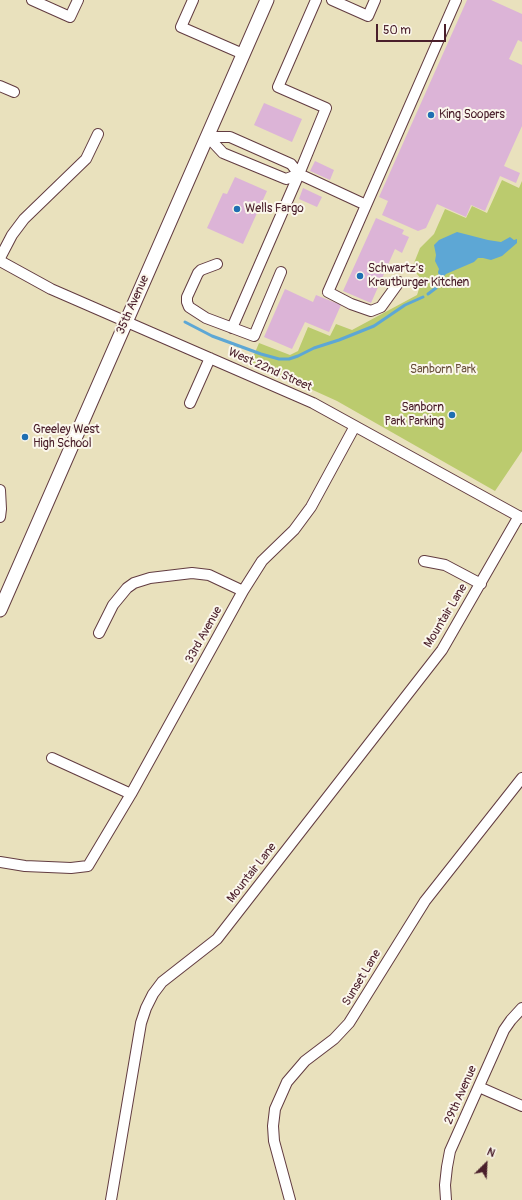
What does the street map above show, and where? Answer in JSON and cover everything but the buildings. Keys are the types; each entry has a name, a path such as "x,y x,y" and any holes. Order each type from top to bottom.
{"main road":[{"name":"35th Avenue","path":"0,610 267,0"}],"street":[{"path":"32,0 70,17 78,0"},
{"path":"193,0 181,27 243,54"},
{"path":"232,328 326,108 278,87 316,0"},
{"path":"332,0 368,16 376,0"},
{"path":"399,282 390,297 381,307 371,311 351,304 328,292 456,0"},
{"path":"0,86 14,92"},
{"path":"0,258 12,234 24,218 86,159 98,134"},
{"path":"208,137 223,153 286,179 299,174"},
{"path":"208,137 230,137 291,164 299,174 366,205"},
{"name":"West 22nd Street","path":"0,261 51,289 313,403 521,517"},
{"path":"218,264 201,270 198,273 187,296 189,307 206,318 254,336 282,272"},
{"path":"190,403 210,358"},
{"name":"33rd Avenue","path":"0,862 25,866 71,868 88,866 131,794 243,591 262,561 294,530 311,507 355,426"},
{"path":"0,490 0,517"},
{"name":"Mountair Lane","path":"111,1200 141,1023 153,994 162,982 217,939 442,650 521,517"},
{"name":"Mountair Lane","path":"424,561 444,565 481,584"},
{"path":"99,633 113,605 134,582 150,578 192,573 209,575 243,591"},
{"path":"52,758 131,794"},
{"name":"Sunset Lane","path":"290,1200 274,1141 273,1126 275,1109 286,1082 305,1061 334,1040 349,1023 425,901 522,778"},
{"name":"29th Avenue","path":"446,1200 445,1186 450,1151 504,1030 522,1008"},
{"path":"479,1087 522,1106"}],"green space":[{"name":"Sanborn Park","path":"502,180 519,188 522,181 522,451 495,491 337,401 251,362 259,343 290,355 298,351 308,327 330,336 336,324 352,330 417,295 422,280 412,268 420,248 434,234 445,209 466,218 472,206 487,213"}],"water":[{"path":"457,232 501,242 510,237 514,240 517,239 517,243 502,256 491,260 478,258 474,262 446,274 440,280 438,272 439,269 435,261 436,255 434,245 439,240"}],"waterway":[{"path":"428,294 436,288 440,280"},
{"path":"185,322 212,336 261,354 279,359 289,359 314,348 374,326 405,305 423,297"}],"place":[{"name":"King Soopers","path":"431,115"},
{"name":"Wells Fargo","path":"237,209"},
{"name":"Schwartz's Krautburger Kitchen","path":"360,276"},
{"name":"Sanborn Park Parking","path":"452,415"},
{"name":"Greeley West High School","path":"25,437"}]}
